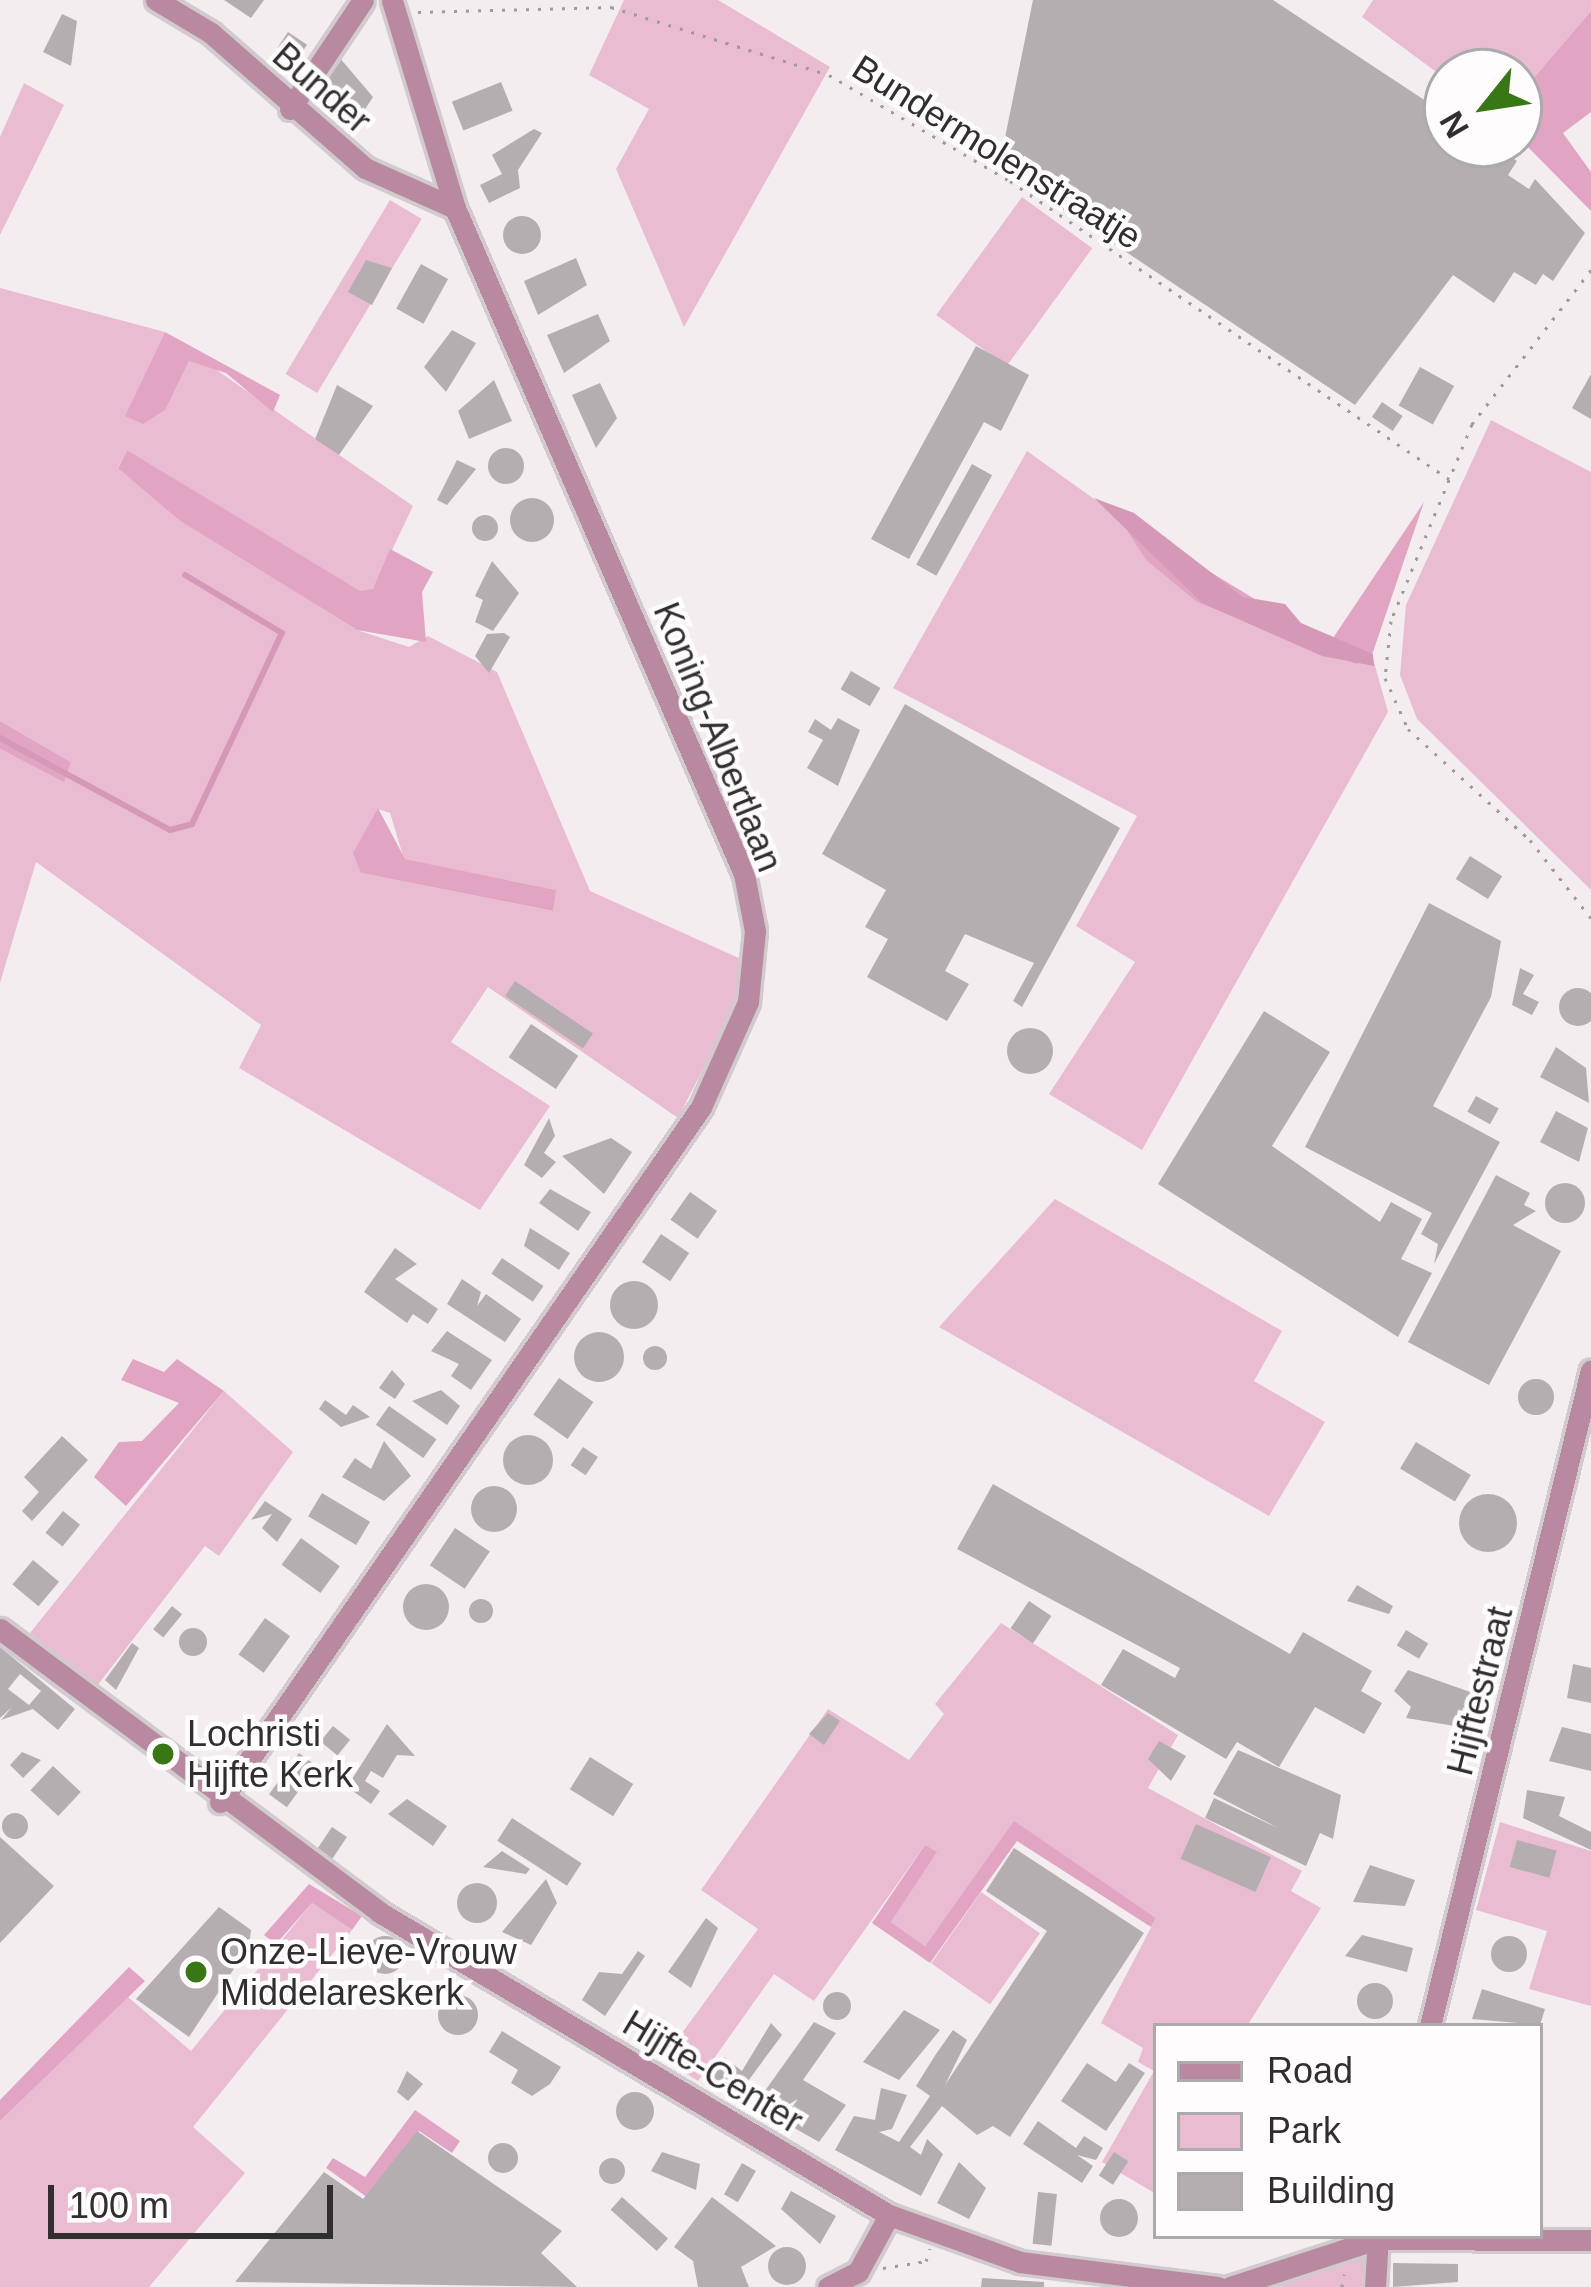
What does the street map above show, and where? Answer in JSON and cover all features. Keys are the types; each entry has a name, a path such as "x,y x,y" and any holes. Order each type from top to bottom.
{"street":[{"name":"Bunder","path":"156,0 211,33 290,110 364,168 455,208"},
{"path":"290,110 363,0"},
{"name":"Koning-Albertlaan","path":"220,1802 701,1107 748,1002 755,931 744,874 455,208 393,6"},
{"name":"Hijftestraat","path":"1431,2023 1591,1370"},
{"name":"Hijfte-Center","path":"0,1629 220,1802 379,1912 889,2215 1021,2262 1217,2287"},
{"path":"828,2287 858,2272 889,2215"},
{"path":"1230,2287 1374,2239"},
{"path":"1375,2287 1377,2239"},
{"path":"1484,2239 1591,2240"}],"path":[{"name":"Bundermolenstraatje","path":"393,6 611,7 829,75 1010,181 1449,479"},
{"path":"1591,270 1472,424 1391,621 1385,678 1408,729 1530,840 1591,918"},
{"path":"858,2272 926,2261 936,2234"}],"green space":[{"path":"624,0 718,0 830,67 684,327 616,169 649,109 589,75"},
{"path":"1373,0 1591,0 1591,11 1543,67 1543,48 1423,48 1423,62 1362,17"},
{"path":"24,83 64,105 0,235 0,137"},
{"path":"1022,197 1092,248 1007,366 936,315"},
{"path":"390,200 422,219 317,393 285,374"},
{"path":"0,288 165,332 126,415 143,423 164,410 189,361 205,362 413,506 373,590 360,592 127,450 118,467 180,521 357,630 409,647 428,636 497,672 590,891 741,959 734,1008 678,1118 488,987 451,1042 550,1106 480,1210 239,1068 261,1025 36,862 0,983 0,749 63,781 71,762 0,721","holes":["378,809 390,813 404,859 555,890 553,911 361,873"]},
{"path":"1491,420 1591,472 1591,890 1417,719 1400,675 1406,605"},
{"path":"1027,451 1118,516 1197,602 1372,655 1388,712 1142,1150 1049,1094 1135,962 1076,926 1137,816 893,688"},
{"path":"1055,1199 1282,1331 1254,1381 1325,1422 1269,1516 939,1327"},
{"path":"224,1391 293,1452 219,1556 205,1546 97,1686 30,1633"},
{"path":"1001,1623 1178,1735 1148,1788 1302,1871 1291,1891 1321,1908 1249,2023 1153,2023 1153,2070 1138,2062 1143,2048 1101,2023 1156,1918 1014,1822 925,1946 891,1922 936,1853 925,1845 814,2001 774,1974 698,2081 663,2059 758,1929 701,1890 828,1709 909,1760 944,1714 935,1704"},
{"path":"1500,1822 1591,1851 1591,2006 1529,1989 1547,1931 1476,1910"},
{"path":"981,1892 1040,1933 990,2005 931,1963"},
{"path":"312,1903 352,1930 193,2127 245,2173 149,2287 0,2287 0,2121 128,1997 191,2051"},
{"path":"1153,2073 1153,2192 1102,2162"},
{"path":"1377,2239 1375,2287 1230,2287"}],"shaded area":[{"path":"1591,11 1591,112 1563,133 1591,172 1591,211 1543,162 1543,67"},
{"path":"165,332 280,395 273,412 226,373 189,361 165,410 143,424 125,416"},
{"path":"127,450 360,591 373,589 390,549 433,572 422,592 426,642 357,630 180,521 118,468"},
{"path":"1094,498 1134,513 1243,597 1285,604 1301,623 1373,654 1374,666 1322,656 1202,603"},
{"path":"1424,502 1372,655 1356,664 1197,602 1146,560 1118,516 1329,644"},
{"path":"0,721 71,762 64,782 0,749"},
{"path":"378,808 405,859 556,890 553,911 361,873 353,853"},
{"path":"133,1359 164,1372 177,1359 224,1391 126,1506 94,1477 119,1442 142,1441 179,1403 121,1380"},
{"path":"1014,1821 1156,1918 1151,1927 1017,1841 930,1963 872,1923 925,1845 937,1852 891,1922 925,1946"},
{"path":"309,1884 362,1916 352,1930 312,1903 276,1944 264,1935"},
{"path":"129,1967 145,1981 0,2121 0,2100"},
{"path":"415,2110 460,2141 452,2153 419,2131 371,2200 326,2168 333,2158 365,2177"}],"building":[{"path":"224,0 264,0 251,18"},
{"path":"1033,0 1273,0 1423,99 1423,168 1512,168 1508,175 1529,189 1535,179 1585,233 1553,281 1543,274 1536,285 1514,272 1494,303 1453,275 1355,405 999,167"},
{"path":"62,14 77,21 71,66 43,52"},
{"path":"288,32 307,45 296,61 277,48"},
{"path":"339,57 373,97 360,117 318,88"},
{"path":"501,82 513,111 463,131 452,102"},
{"path":"534,129 542,133 518,170 520,188 489,203 480,185 502,174 492,155"},
{"path":"522,216 536,221 541,235 536,249 522,254 508,249 503,235 508,221"},
{"path":"576,258 587,285 538,315 524,281"},
{"path":"366,260 392,268 372,305 348,292"},
{"path":"421,264 448,279 423,324 396,309"},
{"path":"598,314 610,341 564,373 547,335"},
{"path":"452,330 476,343 446,392 424,367"},
{"path":"976,346 1029,375 1001,431 984,422 909,559 871,539"},
{"path":"1420,367 1454,386 1433,424 1399,405"},
{"path":"1591,374 1591,419 1572,408"},
{"path":"494,380 512,421 469,439 458,411"},
{"path":"600,383 617,418 596,448 572,395"},
{"path":"337,385 373,406 339,455 315,439"},
{"path":"1382,402 1403,416 1393,431 1372,417"},
{"path":"506,448 519,453 524,466 519,479 506,484 493,479 488,466 493,453"},
{"path":"457,460 476,469 447,505 437,500"},
{"path":"972,464 992,475 936,576 916,565"},
{"path":"532,498 548,504 554,520 548,536 532,542 516,536 510,520 516,504"},
{"path":"485,515 498,528 485,541 472,528"},
{"path":"492,561 519,593 493,631 475,622 483,600 475,596"},
{"path":"487,634 510,637 489,673 475,656"},
{"path":"851,671 880,688 870,706 840,689"},
{"path":"905,704 1120,828 1022,1007 1013,1001 1034,963 965,934 945,971 969,984 947,1021 867,977 888,939 865,927 886,890 822,854"},
{"path":"838,718 860,730 838,786 807,768 823,740 808,732 815,719 831,730"},
{"path":"1470,856 1502,876 1488,899 1456,879"},
{"path":"1429,903 1501,941 1491,997 1433,1106 1500,1142 1434,1264 1438,1244 1421,1234 1432,1213 1305,1147"},
{"path":"1520,968 1534,975 1523,994 1539,1002 1532,1015 1512,1005"},
{"path":"515,981 593,1034 583,1048 505,996"},
{"path":"1578,988 1591,994 1591,1020 1578,1026 1565,1020 1559,1007 1565,994"},
{"path":"1264,1011 1330,1052 1272,1146 1380,1222 1391,1202 1422,1219 1401,1259 1432,1273 1398,1337 1158,1184"},
{"path":"531,1024 578,1056 556,1089 509,1057"},
{"path":"1030,1028 1046,1035 1053,1051 1046,1067 1030,1074 1014,1067 1007,1051 1014,1035"},
{"path":"1556,1047 1586,1068 1589,1103 1540,1077"},
{"path":"1476,1096 1499,1109 1490,1124 1467,1112"},
{"path":"1556,1111 1588,1128 1579,1162 1540,1142"},
{"path":"549,1118 555,1136 544,1153 556,1162 542,1178 524,1165"},
{"path":"611,1138 632,1152 604,1194 562,1156"},
{"path":"1496,1175 1530,1193 1524,1205 1536,1211 1513,1225 1561,1251 1489,1385 1408,1342"},
{"path":"1565,1183 1579,1189 1585,1203 1579,1217 1565,1223 1551,1217 1545,1203 1551,1189"},
{"path":"550,1189 591,1212 578,1231 539,1203"},
{"path":"690,1192 717,1211 698,1239 670,1220"},
{"path":"530,1228 570,1253 559,1270 524,1246"},
{"path":"661,1234 689,1253 670,1281 642,1262"},
{"path":"395,1248 417,1264 395,1279 438,1309 428,1324 413,1314 407,1323 364,1292"},
{"path":"502,1258 543,1286 533,1302 491,1274"},
{"path":"462,1279 481,1292 477,1306 486,1294 521,1319 505,1342 447,1304"},
{"path":"634,1281 651,1288 658,1305 651,1322 634,1329 617,1322 610,1305 617,1288"},
{"path":"447,1331 492,1360 471,1390 451,1376 459,1364 431,1351"},
{"path":"599,1332 616,1340 624,1357 616,1374 599,1382 582,1374 574,1357 582,1340"},
{"path":"655,1346 667,1358 655,1370 643,1358"},
{"path":"392,1370 405,1384 395,1399 379,1388"},
{"path":"559,1378 593,1402 568,1439 533,1415"},
{"path":"1536,1379 1549,1384 1554,1397 1549,1410 1536,1415 1523,1410 1518,1397 1523,1384"},
{"path":"441,1390 460,1406 447,1425 412,1401"},
{"path":"325,1400 346,1415 353,1405 370,1417 341,1427 319,1409"},
{"path":"389,1406 437,1439 423,1458 376,1425"},
{"path":"528,1435 545,1443 553,1460 545,1477 528,1485 511,1477 503,1460 511,1443"},
{"path":"62,1436 88,1460 32,1521 22,1511 39,1492 24,1477"},
{"path":"384,1441 411,1476 384,1501 342,1477 355,1458 371,1469"},
{"path":"1416,1442 1471,1475 1455,1502 1400,1469"},
{"path":"583,1447 598,1457 586,1475 571,1465"},
{"path":"993,1484 1290,1654 1303,1632 1372,1671 1361,1691 1382,1703 1364,1734 1315,1707 1279,1767 1237,1742 1226,1759 1101,1685 1123,1649 1175,1678 1180,1668 957,1549"},
{"path":"494,1486 510,1493 517,1509 510,1525 494,1532 478,1525 471,1509 478,1493"},
{"path":"322,1493 370,1522 356,1545 308,1516"},
{"path":"1488,1494 1509,1502 1517,1523 1509,1544 1488,1552 1467,1544 1459,1523 1467,1502"},
{"path":"265,1501 292,1519 277,1542 262,1528 272,1514 251,1520"},
{"path":"63,1511 80,1525 62,1547 45,1533"},
{"path":"455,1528 490,1551 465,1589 430,1565"},
{"path":"301,1538 340,1566 320,1593 282,1565"},
{"path":"33,1560 59,1582 38,1606 12,1585"},
{"path":"426,1584 442,1591 449,1607 442,1623 426,1630 410,1623 403,1607 410,1591"},
{"path":"1357,1585 1393,1606 1389,1614 1347,1601"},
{"path":"481,1599 493,1611 481,1623 469,1611"},
{"path":"1029,1601 1051,1616 1033,1643 1011,1628"},
{"path":"172,1606 182,1614 163,1637 153,1629"},
{"path":"265,1618 290,1636 264,1673 239,1654"},
{"path":"193,1628 203,1632 207,1642 203,1652 193,1656 183,1652 179,1642 183,1632"},
{"path":"1406,1630 1428,1643 1419,1659 1397,1645"},
{"path":"132,1643 139,1648 116,1690 105,1680"},
{"path":"0,1647 75,1709 58,1730 33,1709 1,1720 12,1707 0,1718","holes":["20,1674 41,1691 29,1705 8,1689"]},
{"path":"1573,1664 1591,1668 1591,1703 1567,1698"},
{"path":"1408,1670 1473,1693 1461,1727 1406,1718 1411,1707 1394,1691"},
{"path":"828,1713 840,1721 824,1745 809,1734"},
{"path":"387,1724 415,1756 397,1755 383,1778 371,1771 365,1781 380,1791 371,1804 347,1787"},
{"path":"333,1726 350,1740 338,1755 320,1742"},
{"path":"1562,1727 1591,1734 1591,1771 1549,1761"},
{"path":"1159,1741 1186,1756 1171,1781 1148,1759"},
{"path":"1238,1750 1341,1795 1333,1839 1320,1833 1306,1866 1205,1818 1214,1798 1278,1828 1213,1794"},
{"path":"22,1752 41,1760 23,1778 10,1765"},
{"path":"299,1753 317,1766 287,1807 269,1794"},
{"path":"590,1757 633,1784 613,1816 570,1789"},
{"path":"53,1766 81,1792 58,1816 30,1790"},
{"path":"1527,1790 1565,1797 1559,1816 1591,1832 1591,1850 1523,1818"},
{"path":"407,1799 447,1826 433,1846 388,1814"},
{"path":"15,1813 28,1826 15,1839 2,1826"},
{"path":"512,1818 582,1863 567,1886 497,1841"},
{"path":"1196,1824 1271,1857 1255,1892 1181,1859"},
{"path":"332,1827 347,1837 332,1859 317,1849"},
{"path":"0,1837 54,1886 0,1943"},
{"path":"1517,1840 1557,1851 1549,1878 1510,1867"},
{"path":"1014,1848 1144,1933 1010,2137 993,2126 977,2135 942,2106 910,2147 921,2155 927,2139 943,2154 921,2196 835,2150 854,2116 875,2120 881,2088 907,2095 892,2129 879,2132 899,2142 930,2096 916,2086 936,2054 953,2030 967,2040 945,2085 1047,1931 986,1891"},
{"path":"502,1851 530,1869 526,1874 483,1867"},
{"path":"1370,1865 1415,1880 1405,1906 1353,1902"},
{"path":"546,1879 557,1903 531,1945 502,1932"},
{"path":"477,1883 491,1889 497,1903 491,1917 477,1923 463,1917 457,1903 463,1889"},
{"name":"Onze-Lieve-Vrouw Middelareskerk","path":"219,1907 251,1930 249,1946 189,2037 136,1999"},
{"path":"706,1918 718,1928 691,1988 668,1972"},
{"path":"1362,1935 1413,1948 1407,1972 1345,1956"},
{"path":"385,1936 398,1942 404,1955 398,1968 385,1974 372,1968 366,1955 372,1942"},
{"path":"1509,1936 1522,1941 1527,1954 1522,1967 1509,1972 1496,1967 1491,1954 1496,1941"},
{"path":"638,1951 645,1956 605,2016 582,2000 599,1972 622,1974"},
{"path":"1375,1983 1388,1988 1393,2001 1388,2014 1375,2019 1362,2014 1357,2001 1362,1988"},
{"path":"1482,1989 1545,2009 1541,2023 1472,2019"},
{"path":"837,1992 847,1996 851,2006 847,2016 837,2020 827,2016 823,2006 827,1996"},
{"path":"458,1995 472,2001 478,2015 472,2029 458,2035 444,2029 438,2015 444,2001"},
{"path":"904,2010 940,2030 899,2080 863,2062"},
{"path":"814,2022 836,2033 803,2080 846,2105 819,2142 782,2121 798,2099 781,2109 762,2095"},
{"path":"771,2023 782,2035 737,2096 711,2082 724,2057 742,2071"},
{"path":"502,2031 561,2067 550,2084 532,2096 511,2083 518,2070 489,2052"},
{"path":"1087,2063 1116,2082 1129,2063 1145,2073 1106,2131 1061,2101"},
{"path":"407,2071 423,2084 408,2101 397,2092"},
{"path":"635,2092 648,2098 654,2111 648,2124 635,2130 622,2124 616,2111 622,2098"},
{"path":"1038,2121 1076,2148 1084,2136 1103,2148 1096,2160 1077,2155 1093,2166 1082,2183 1023,2144"},
{"path":"417,2131 562,2231 541,2253 577,2287 235,2282 324,2172 363,2199"},
{"path":"503,2143 514,2147 518,2158 514,2169 503,2173 492,2169 488,2158 492,2147"},
{"path":"662,2152 700,2164 696,2190 651,2171"},
{"path":"1114,2152 1128,2161 1113,2185 1099,2175"},
{"path":"612,2158 625,2171 612,2184 599,2171"},
{"path":"959,2162 986,2188 969,2219 937,2203"},
{"path":"742,2163 756,2171 738,2202 724,2194"},
{"path":"791,2191 836,2216 820,2244 781,2209"},
{"path":"1038,2192 1057,2194 1051,2246 1033,2244"},
{"path":"622,2197 668,2238 657,2251 611,2210"},
{"path":"712,2197 776,2246 741,2267 749,2287 698,2287 693,2261 674,2247"},
{"path":"1119,2199 1132,2205 1138,2218 1132,2231 1119,2237 1106,2231 1100,2218 1106,2205"},
{"path":"787,2247 800,2253 806,2266 800,2279 787,2285 774,2279 768,2266 774,2253"},
{"path":"1393,2263 1458,2264 1458,2282 1393,2287"},
{"path":"982,2278 1044,2282 1044,2287 981,2287"}],"waterway":[{"path":"0,738 170,830 192,824 282,633 185,575"}],"place":[{"name":"Lochristi Hijfte Kerk","path":"163,1754"},
{"name":"Onze-Lieve-Vrouw Middelareskerk","path":"196,1972"}]}
